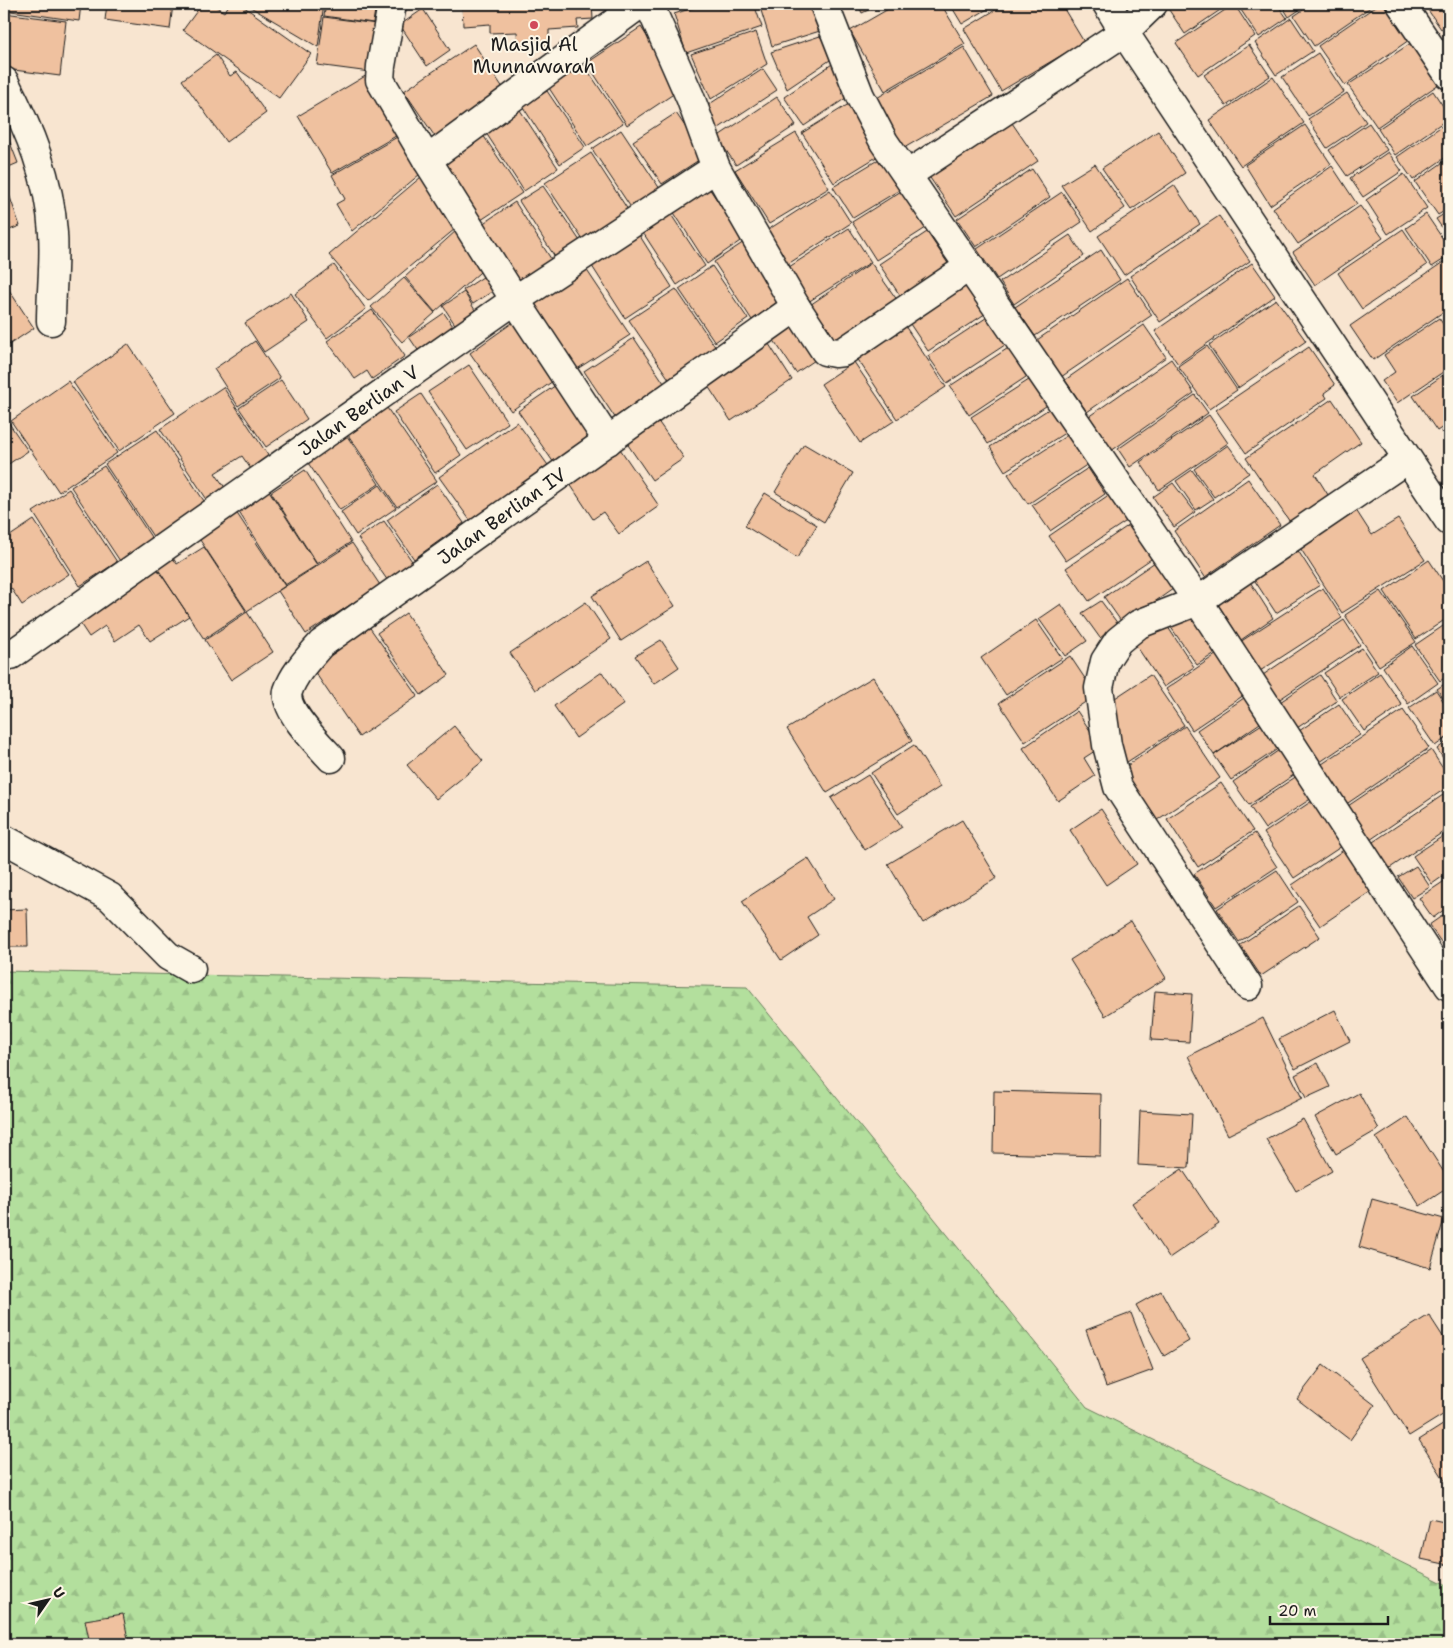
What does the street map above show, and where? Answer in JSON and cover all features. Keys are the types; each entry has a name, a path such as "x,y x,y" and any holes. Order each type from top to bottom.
{"street":[{"path":"392,4 380,80 427,160 515,300 608,441"},
{"path":"427,160 640,4"},
{"path":"649,4 690,97 716,168 796,307 825,352 843,352 970,266"},
{"path":"824,4 860,96 884,142 1198,601 1449,986"},
{"path":"1107,4 1449,521"},
{"path":"907,175 1124,32 1153,4"},
{"path":"1401,4 1442,47 1449,75"},
{"path":"4,81 26,126 44,178 51,210 53,235 51,321"},
{"name":"Jalan Berlian V","path":"4,656 19,649 515,300 716,168"},
{"name":"Jalan Berlian IV","path":"331,758 306,729 288,702 288,692 300,668 321,644 796,307"},
{"path":"1248,986 1118,787 1107,745 1100,688 1105,661 1118,641 1139,624 1198,601 1407,459"},
{"path":"4,839 110,898 168,956 191,969"}],"green space":[{"path":"4,971 747,987 1087,1407 1449,1586 1449,1644 4,1644"}],"building":[{"path":"4,4 81,4 79,21 4,10"},
{"path":"107,4 173,4 170,29 105,20"},
{"path":"202,4 212,4 224,12 230,4 240,4 311,54 279,98 183,30"},
{"path":"324,4 318,47 247,5"},
{"path":"326,4 376,4 373,23 324,16"},
{"name":"Masjid Al Munnawarah","path":"462,4 592,4 593,19 577,20 578,28 549,30 549,45 518,46 517,32 490,33 490,24 463,26"},
{"path":"705,4 754,4 762,27 686,53 674,14"},
{"path":"759,4 814,4 823,30 772,46"},
{"path":"858,4 881,4 862,13"},
{"path":"897,4 941,4 965,44 885,91 850,31"},
{"path":"950,4 996,4 962,24"},
{"path":"1005,4 1061,4 1084,42 1001,91 964,29"},
{"path":"1165,4 1229,4 1185,34"},
{"path":"1234,4 1255,36 1198,75 1176,43"},
{"path":"1237,4 1277,4 1287,18 1259,37"},
{"path":"1281,4 1308,4 1289,17"},
{"path":"1312,4 1375,4 1314,46 1294,16"},
{"path":"1379,4 1383,4 1409,40 1345,85 1318,46"},
{"path":"1424,4 1449,4 1449,24 1441,29"},
{"path":"423,9 450,50 427,66 400,25"},
{"path":"4,13 66,21 60,76 6,69"},
{"path":"324,17 377,24 370,72 317,65"},
{"path":"1291,18 1313,51 1276,75 1255,43"},
{"path":"641,27 681,89 627,125 587,63"},
{"path":"756,32 767,64 711,99 691,54"},
{"path":"820,36 833,58 787,89 771,52"},
{"path":"1411,43 1439,84 1377,127 1348,85"},
{"path":"474,44 509,97 440,144 404,91"},
{"path":"1249,45 1270,76 1226,106 1204,75"},
{"path":"964,47 993,96 904,148 875,99"},
{"path":"1318,53 1344,92 1308,116 1282,77"},
{"path":"216,55 230,76 237,72 266,113 226,142 182,80"},
{"path":"835,62 855,92 804,126 784,97"},
{"path":"584,65 623,123 587,146 549,88"},
{"path":"763,69 777,90 716,130 702,109"},
{"path":"367,75 401,133 332,173 298,116"},
{"path":"1273,77 1304,123 1241,166 1209,120"},
{"path":"547,91 585,147 560,164 523,107"},
{"path":"1433,91 1449,115 1449,118 1395,155 1378,129"},
{"path":"1347,93 1366,122 1327,148 1308,119"},
{"path":"777,97 796,125 736,165 717,137"},
{"path":"852,102 883,153 834,183 802,133"},
{"path":"520,110 558,168 524,191 486,133"},
{"path":"676,113 705,156 662,184 633,141"},
{"path":"1010,120 1038,161 956,216 928,175"},
{"path":"1449,121 1449,155 1413,180 1397,157"},
{"path":"1369,123 1387,150 1347,176 1329,150"},
{"path":"1305,125 1331,164 1270,205 1245,165"},
{"path":"4,127 18,163 4,169"},
{"path":"621,130 662,192 634,212 592,149"},
{"path":"1158,131 1185,173 1131,210 1102,168"},
{"path":"404,133 426,169 352,231 336,204 345,199 332,175"},
{"path":"796,133 829,188 769,224 735,170"},
{"path":"483,135 522,193 475,224 437,166"},
{"path":"1388,152 1402,171 1363,197 1350,178"},
{"path":"591,153 630,213 585,243 545,183"},
{"path":"881,158 901,189 853,218 833,187"},
{"path":"1449,158 1449,208 1438,215 1415,182"},
{"path":"1095,164 1125,208 1092,231 1061,185"},
{"path":"1332,166 1357,204 1298,244 1273,208"},
{"path":"1032,169 1050,197 976,247 957,219"},
{"path":"1404,174 1427,208 1388,234 1366,200"},
{"path":"421,177 461,224 368,301 329,255"},
{"path":"4,180 20,226 4,232"},
{"path":"707,185 743,239 707,264 671,208"},
{"path":"1174,185 1200,224 1124,275 1098,236"},
{"path":"543,186 582,244 557,260 519,201"},
{"path":"906,188 929,226 876,260 852,222"},
{"path":"830,190 851,223 785,266 763,233"},
{"path":"1062,192 1082,222 997,279 977,249"},
{"path":"515,202 553,262 514,287 476,228"},
{"path":"1360,206 1383,238 1315,285 1293,252"},
{"path":"668,210 705,266 677,285 640,228"},
{"path":"1449,211 1449,238 1436,219"},
{"path":"1426,214 1449,248 1449,256 1432,267 1406,228"},
{"path":"1219,216 1250,261 1160,322 1130,276"},
{"path":"849,228 871,262 808,302 786,269"},
{"path":"1403,229 1427,265 1362,309 1338,273"},
{"path":"457,230 488,265 435,312 405,277"},
{"path":"927,232 953,271 905,303 879,264"},
{"path":"638,233 672,287 625,318 590,263"},
{"path":"1070,235 1084,256 1014,304 1000,282"},
{"path":"747,240 785,297 752,320 714,262"},
{"path":"1101,250 1120,280 1035,336 1015,307"},
{"path":"1449,258 1449,308 1373,360 1350,326"},
{"path":"871,263 900,304 838,346 810,305"},
{"path":"1252,263 1275,296 1178,364 1155,331"},
{"path":"334,265 366,309 327,338 295,294"},
{"path":"584,266 630,335 574,371 529,302"},
{"path":"712,266 748,319 715,342 679,289"},
{"path":"970,272 994,308 928,351 904,315"},
{"path":"486,275 496,289 473,304 463,290"},
{"path":"404,278 435,313 402,342 371,307"},
{"path":"1127,278 1152,315 1061,377 1037,340"},
{"path":"676,289 716,348 669,379 629,320"},
{"path":"9,290 34,328 4,348 4,293"},
{"path":"464,292 478,315 458,329 443,306"},
{"path":"291,293 309,322 264,352 245,323"},
{"path":"1276,299 1306,341 1238,388 1209,345"},
{"path":"372,310 405,356 372,379 367,371 355,379 327,341"},
{"path":"995,312 1014,339 947,383 928,356"},
{"path":"444,313 457,332 422,356 409,337"},
{"path":"519,318 560,376 511,411 470,353"},
{"path":"1439,318 1449,333 1449,368 1397,403 1382,381 1395,372 1384,355"},
{"path":"796,319 821,356 796,373 771,336"},
{"path":"903,323 946,387 897,419 855,355"},
{"path":"1144,325 1166,357 1087,412 1065,380"},
{"path":"634,338 666,386 616,419 584,371"},
{"path":"255,341 280,378 238,406 214,369"},
{"path":"767,341 792,380 731,421 706,383"},
{"path":"1016,343 1035,371 969,415 950,386"},
{"path":"128,344 175,413 119,451 73,382"},
{"path":"1207,346 1237,390 1209,409 1178,366"},
{"path":"1309,347 1335,385 1324,393 1327,398 1246,453 1216,410"},
{"path":"1171,359 1194,393 1111,451 1088,417"},
{"path":"854,362 894,421 860,443 821,384"},
{"path":"469,365 508,423 467,450 428,392"},
{"path":"1449,371 1449,423 1437,431 1413,396"},
{"path":"1032,378 1049,404 988,444 971,417"},
{"path":"281,380 307,419 266,447 239,408"},
{"path":"68,381 117,453 59,492 11,421"},
{"path":"562,381 597,432 554,463 518,411"},
{"path":"223,387 273,463 255,475 242,456 215,473 228,492 210,504 160,429"},
{"path":"421,394 461,455 435,473 394,412"},
{"path":"1195,395 1208,413 1130,467 1118,449"},
{"path":"1332,399 1361,442 1315,474 1330,498 1292,525 1246,458"},
{"path":"385,405 437,481 397,507 346,432"},
{"path":"1055,405 1071,429 1005,471 990,447"},
{"path":"1209,415 1228,443 1159,490 1140,462"},
{"path":"4,416 28,451 4,467"},
{"path":"657,420 684,458 652,480 626,442"},
{"path":"517,422 550,468 472,523 439,477"},
{"path":"1449,426 1449,445 1441,431"},
{"path":"157,430 208,507 156,541 105,464"},
{"path":"345,433 379,484 340,510 306,460"},
{"path":"1069,434 1088,464 1028,504 1008,474"},
{"path":"616,443 659,506 619,534 603,512 593,519 566,478"},
{"path":"804,444 853,473 824,522 775,492"},
{"path":"1228,445 1249,473 1214,497 1194,469"},
{"path":"104,466 153,540 120,561 71,487"},
{"path":"1088,468 1105,494 1050,531 1032,505"},
{"path":"305,470 351,542 317,564 271,492"},
{"path":"1192,470 1213,499 1196,510 1176,481"},
{"path":"1248,479 1280,525 1205,577 1174,531"},
{"path":"1173,483 1195,512 1174,527 1153,497"},
{"path":"437,484 464,523 414,559 387,520"},
{"path":"380,485 396,508 356,535 341,512"},
{"path":"69,489 117,562 80,586 33,512"},
{"path":"268,489 317,565 285,585 237,509"},
{"path":"765,493 817,525 797,558 745,526"},
{"path":"1110,494 1128,520 1066,561 1049,536"},
{"path":"1354,507 1372,535 1398,519 1425,560 1342,613 1297,543"},
{"path":"236,512 285,586 247,611 198,537"},
{"path":"34,520 69,574 22,605 11,588 4,593 4,540"},
{"path":"384,521 414,564 388,581 358,538"},
{"path":"1132,523 1154,557 1089,601 1066,568"},
{"path":"352,543 380,585 306,634 278,591"},
{"path":"1295,546 1320,585 1276,613 1251,575"},
{"path":"204,547 246,611 204,639 156,566 171,555 177,564"},
{"path":"1429,560 1449,590 1449,617 1416,639 1384,591"},
{"path":"646,561 675,606 621,641 592,596"},
{"path":"1155,562 1173,589 1123,624 1104,597"},
{"path":"156,567 189,616 150,641 139,625 115,641 105,626 89,637 77,619"},
{"path":"1247,577 1273,618 1241,640 1214,598"},
{"path":"1323,588 1342,618 1260,671 1240,642"},
{"path":"1381,591 1416,642 1379,666 1345,615"},
{"path":"1101,601 1118,624 1100,638 1082,613"},
{"path":"586,602 611,639 535,690 510,653"},
{"path":"1061,604 1087,641 1065,656 1039,619"},
{"path":"1193,606 1221,649 1197,665 1168,623"},
{"path":"247,612 273,652 231,680 205,640"},
{"path":"406,613 449,675 421,695 377,633"},
{"path":"1162,618 1194,667 1164,687 1131,638"},
{"path":"1036,620 1062,658 1006,695 981,658"},
{"path":"1344,620 1360,645 1277,701 1260,677"},
{"path":"1449,622 1449,675 1440,681 1415,645"},
{"path":"368,625 418,696 359,737 310,665"},
{"path":"661,640 679,667 654,684 635,656"},
{"path":"1412,646 1438,683 1408,704 1383,667"},
{"path":"1362,648 1378,672 1340,697 1324,673"},
{"path":"1220,652 1247,693 1192,730 1166,689"},
{"path":"1070,656 1096,695 1025,742 999,703"},
{"path":"602,672 624,704 576,738 554,706"},
{"path":"1380,673 1402,705 1364,731 1342,699"},
{"path":"1150,675 1184,725 1124,764 1112,700"},
{"path":"1320,675 1337,701 1297,728 1280,702"},
{"path":"873,677 912,741 827,793 787,729"},
{"path":"1449,681 1449,707 1437,689"},
{"path":"1436,690 1449,710 1449,736 1435,746 1409,708"},
{"path":"1244,698 1260,723 1214,755 1197,730"},
{"path":"1339,704 1360,735 1320,762 1299,731"},
{"path":"1403,710 1429,748 1345,805 1319,766"},
{"path":"1077,711 1101,747 1084,758 1095,776 1058,801 1023,748"},
{"path":"1262,724 1279,748 1231,780 1214,755"},
{"path":"454,726 483,761 436,799 407,765"},
{"path":"1185,726 1220,778 1151,824 1121,770"},
{"path":"1449,740 1449,767 1437,749"},
{"path":"914,745 940,787 898,814 871,773"},
{"path":"1285,746 1301,770 1249,805 1233,782"},
{"path":"1431,750 1449,778 1449,786 1367,842 1345,808"},
{"path":"1300,774 1315,796 1265,829 1250,807"},
{"path":"868,775 902,827 865,850 831,798"},
{"path":"1221,783 1253,831 1198,867 1167,819"},
{"path":"1449,791 1449,828 1387,870 1370,844"},
{"path":"1315,799 1345,844 1294,878 1264,833"},
{"path":"1101,809 1137,864 1106,885 1070,830"},
{"path":"962,820 997,878 923,923 888,864"},
{"path":"1449,832 1449,872 1432,884 1413,856"},
{"path":"1255,833 1277,867 1216,907 1194,874"},
{"path":"1345,849 1373,890 1320,926 1292,885"},
{"path":"808,858 834,899 807,917 818,935 781,960 742,901"},
{"path":"1416,866 1430,887 1412,898 1398,877"},
{"path":"1277,870 1298,902 1239,942 1217,909"},
{"path":"1449,878 1449,906 1433,918 1419,898"},
{"path":"1299,906 1320,937 1261,976 1240,945"},
{"path":"27,909 28,947 4,947 4,910"},
{"path":"1449,911 1449,953 1429,925"},
{"path":"1131,921 1166,978 1105,1016 1070,960"},
{"path":"1155,991 1192,994 1189,1042 1151,1040"},
{"path":"1335,1010 1350,1041 1295,1069 1279,1039"},
{"path":"1263,1018 1302,1098 1228,1135 1188,1056"},
{"path":"1318,1063 1330,1087 1306,1098 1295,1075"},
{"path":"994,1091 1101,1094 1100,1156 993,1153"},
{"path":"1359,1093 1379,1129 1336,1154 1315,1117"},
{"path":"1140,1111 1192,1114 1189,1168 1138,1165"},
{"path":"1408,1117 1449,1180 1449,1187 1420,1206 1376,1138"},
{"path":"1303,1119 1332,1171 1296,1191 1266,1139"},
{"path":"1182,1169 1219,1224 1169,1258 1132,1203"},
{"path":"1372,1199 1444,1219 1430,1268 1359,1247"},
{"path":"1161,1291 1189,1341 1164,1356 1136,1305"},
{"path":"1131,1313 1153,1370 1106,1387 1086,1330"},
{"path":"1429,1315 1449,1346 1449,1411 1409,1436 1360,1358"},
{"path":"1323,1365 1375,1405 1350,1440 1297,1399"},
{"path":"1449,1421 1449,1487 1419,1440"},
{"path":"1430,1519 1449,1523 1449,1565 1421,1559"},
{"path":"123,1614 129,1644 90,1644 85,1620"}],"place":[{"name":"Masjid Al Munnawarah","path":"534,25"}]}
